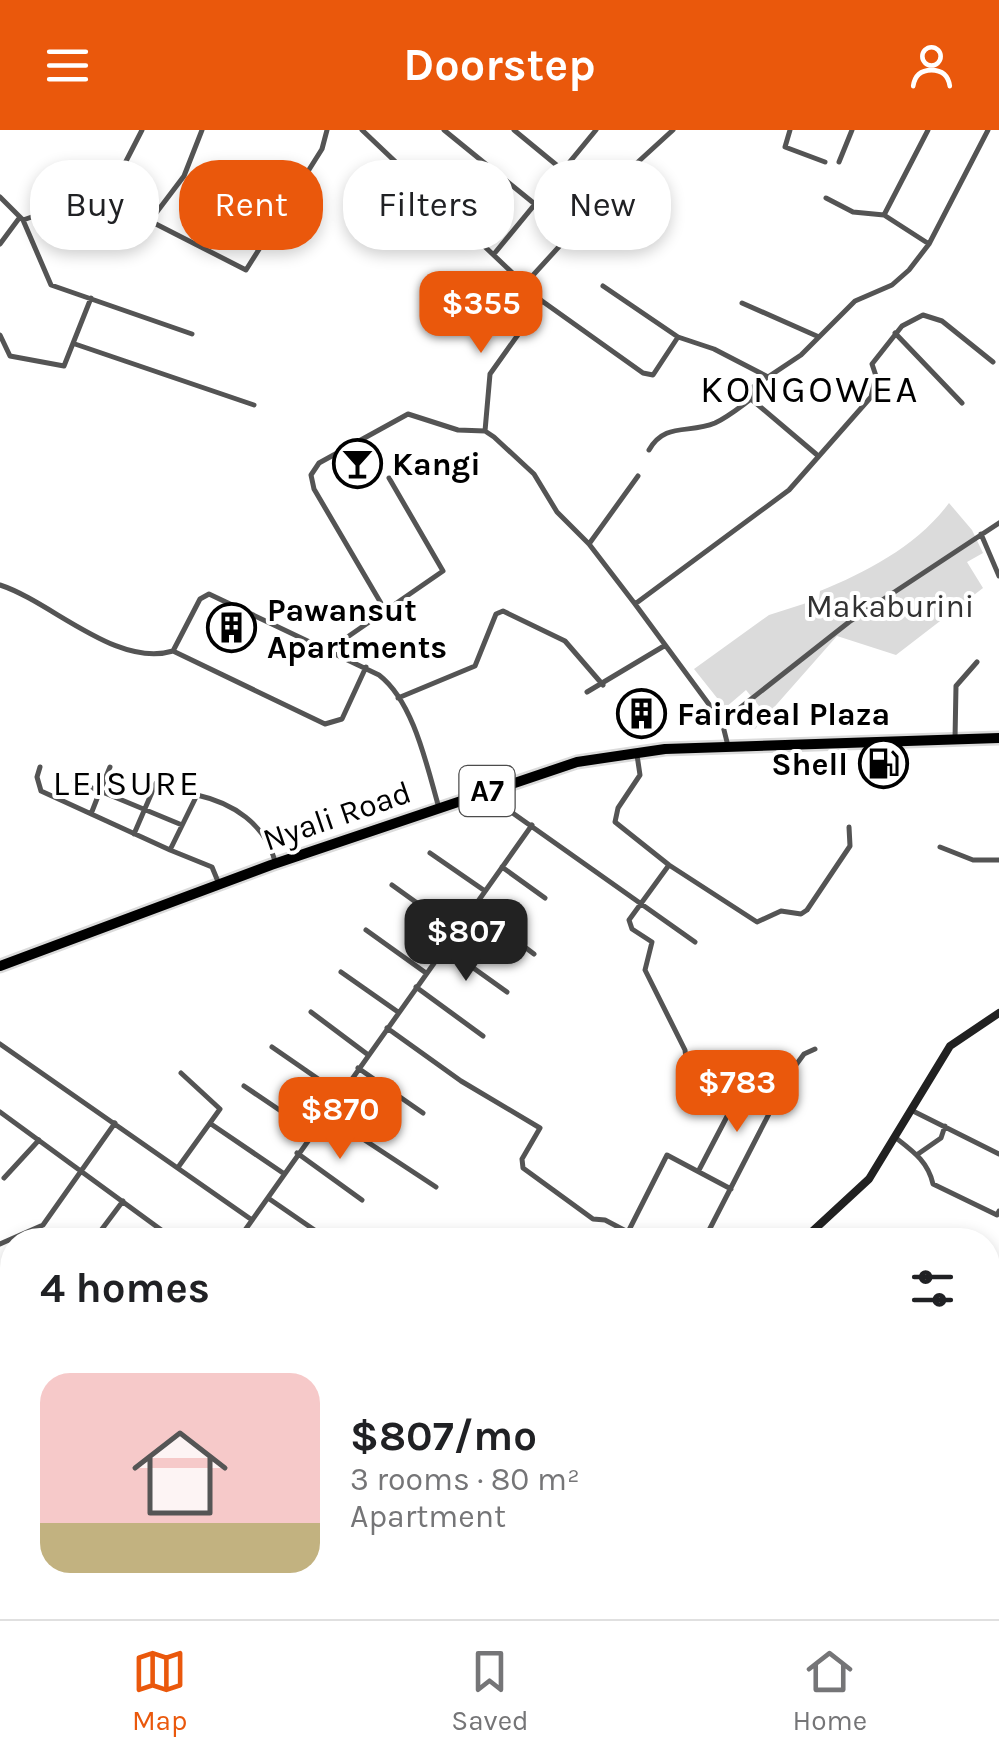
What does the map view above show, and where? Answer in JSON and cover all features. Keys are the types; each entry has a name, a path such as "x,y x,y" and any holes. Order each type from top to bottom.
{"highway":[{"name":"Nyali Road","path":"0,966 219,884 556,767 636,752 999,738"}],"main road":[{"path":"817,1228 858,1192 896,1138 950,1046 999,1013"}],"street":[{"path":"127,160 142,130"},
{"path":"159,208 184,176 202,130"},
{"path":"159,225 246,270 299,190 322,149 327,130"},
{"path":"362,130 542,302 650,376 678,337"},
{"path":"444,130 534,204"},
{"path":"514,130 550,160"},
{"path":"574,160 596,130"},
{"path":"525,284 627,172 673,130"},
{"path":"790,130 786,147 825,162"},
{"path":"839,162 852,130"},
{"path":"884,215 928,130"},
{"path":"649,450 659,436 672,429 712,424 751,399 753,387 819,337 831,320 855,301 892,285 929,244 987,130"},
{"path":"0,198 21,219 51,285 192,334"},
{"path":"826,198 853,212 884,215 929,244"},
{"path":"494,254 534,208"},
{"path":"0,244 21,219 30,216"},
{"path":"603,286 678,337 714,350 768,378"},
{"path":"0,335 10,356 67,364 91,298"},
{"path":"485,431 490,374 542,302"},
{"path":"742,303 819,337"},
{"path":"635,604 790,490 871,397 876,376 872,364 895,333 913,319 930,316 992,362"},
{"path":"895,333 962,403"},
{"path":"75,344 254,405"},
{"path":"751,399 817,455"},
{"path":"386,610 314,489 314,469 370,432 408,414 458,430 485,431 534,474 557,512 590,544 722,722 728,746"},
{"path":"590,544 638,476"},
{"path":"346,638 443,571 390,478"},
{"path":"722,722 849,622 999,523"},
{"path":"981,534 999,576"},
{"path":"0,584 32,596 80,631 151,655 173,651 325,724 342,719 366,667"},
{"path":"173,651 200,599 209,594 366,667 388,682 398,698 439,808"},
{"path":"398,698 475,666 496,614 502,610 565,641 604,685"},
{"path":"587,692 664,646"},
{"path":"955,739 956,686 977,662"},
{"path":"636,752 640,775 618,808 615,822 669,865 763,922 781,912 801,914 807,910 850,846 849,827"},
{"path":"40,767 37,777 42,781 41,792 212,867 219,884"},
{"path":"91,814 110,767"},
{"path":"74,780 182,825"},
{"path":"134,834 156,783"},
{"path":"495,788 507,809 696,942"},
{"path":"170,850 197,795 214,799 251,820 270,841 276,864"},
{"path":"247,1228 532,825"},
{"path":"940,847 974,860 999,860"},
{"path":"430,853 485,891"},
{"path":"669,865 629,920 632,929 652,942 644,970 685,1050 687,1066"},
{"path":"502,867 544,898"},
{"path":"392,884 456,931"},
{"path":"473,908 534,954"},
{"path":"366,930 426,972"},
{"path":"444,948 507,992"},
{"path":"341,972 398,1012"},
{"path":"416,987 483,1036"},
{"path":"311,1012 368,1054"},
{"path":"387,1028 460,1081 540,1128 522,1159 523,1168 593,1219 617,1228"},
{"path":"0,1057 2,1047 116,1122 252,1220"},
{"path":"272,1048 340,1094"},
{"path":"710,1228 790,1073 804,1054 815,1049"},
{"path":"358,1068 423,1113"},
{"path":"179,1166 220,1108 181,1073"},
{"path":"699,1170 744,1084"},
{"path":"244,1086 312,1132"},
{"path":"911,1110 999,1154"},
{"path":"0,1112 159,1228"},
{"path":"326,1114 436,1188"},
{"path":"36,1228 43,1225 116,1122"},
{"path":"210,1123 283,1173"},
{"path":"918,1154 940,1138 945,1126"},
{"path":"896,1138 918,1154 930,1170 933,1184 998,1214"},
{"path":"4,1178 39,1140"},
{"path":"297,1154 362,1200"},
{"path":"630,1228 668,1155 731,1189"},
{"path":"268,1198 312,1228"},
{"path":"103,1228 123,1201"}],"green space":[{"name":"Makaburini","path":"949,503 972,530 983,553 967,562 983,588 896,655 837,636 755,729 746,719 759,706 746,690 725,708 694,669 769,615 819,599 820,591 890,556 922,532"}],"place":[{"name":"Kangi","path":"357,464"},
{"name":"Pawansut Apartments","path":"232,628"},
{"name":"Fairdeal Plaza","path":"642,714"},
{"name":"Shell","path":"883,764"}],"district":[{"name":"KONGOWEA","path":"810,389"},
{"name":"LEISURE","path":"127,783"}]}
